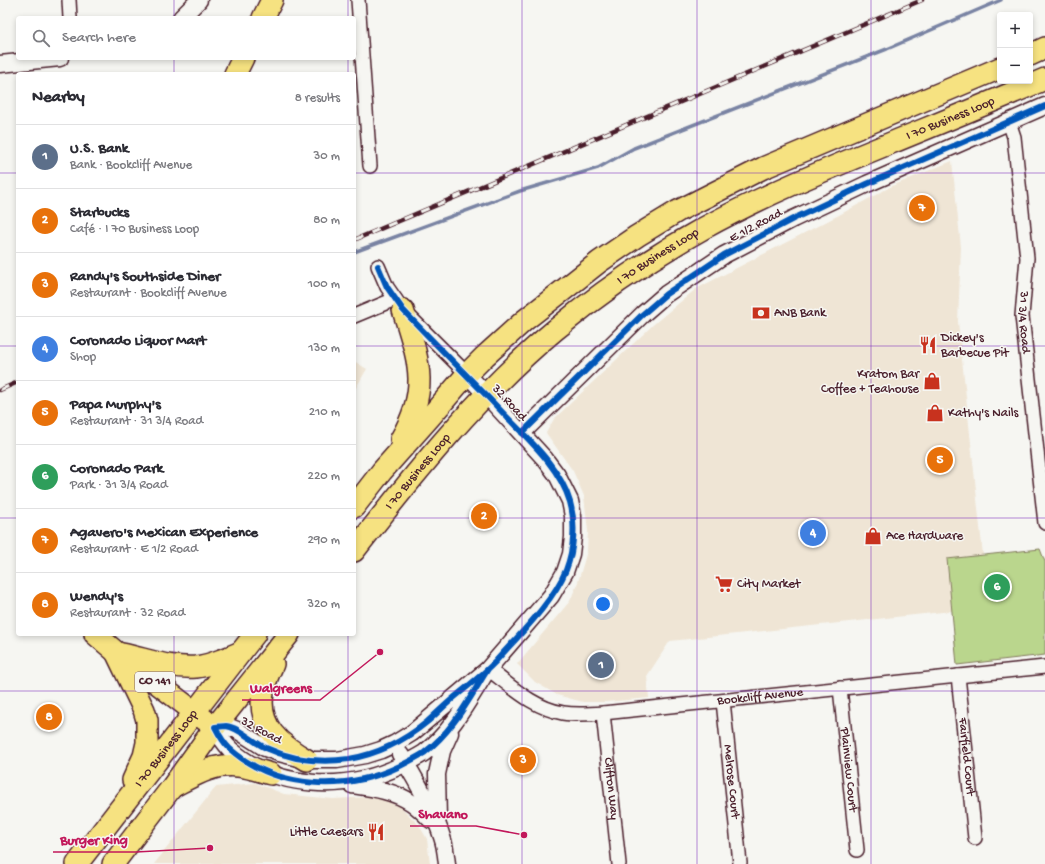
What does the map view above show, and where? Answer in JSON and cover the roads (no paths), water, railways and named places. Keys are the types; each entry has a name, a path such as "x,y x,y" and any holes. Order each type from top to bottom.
{"main road":[{"path":"264,16 272,0"},
{"path":"1033,54 1045,48"},
{"path":"235,72 242,60"},
{"name":"I 70 Business Loop","path":"356,504 382,471 467,374 525,320 637,236 678,211 763,168 997,69"},
{"name":"I 70 Business Loop","path":"356,548 396,497 486,394 555,330 607,290 658,255 704,228 777,191 1045,79"},
{"path":"382,471 410,420 419,390 418,363 399,304"},
{"name":"32 Road","path":"97,636 116,652 215,727"},
{"name":"I 70 Business Loop","path":"77,864 254,636"},
{"name":"I 70 Business Loop","path":"113,864 172,787 215,727 287,636"},
{"path":"288,636 274,661 266,681 263,693 262,710 267,726 275,738 290,750 307,760"},
{"path":"116,652 171,665 196,667 242,652"},
{"path":"112,820 136,775 144,756 148,732 144,710 116,652"},
{"path":"172,787 199,773 218,767 239,766 271,774"}],"street":[{"path":"68,0 70,16"},
{"path":"184,16 199,0"},
{"path":"358,0 370,166"},
{"path":"0,64 40,60"},
{"name":"E 1/2 Road","path":"522,433 643,314 666,294 711,264 807,213 867,184 1045,106"},
{"name":"31 3/4 Road","path":"1009,122 1014,136 1028,258 1022,316 1045,523"},
{"name":"32 Road","path":"378,266 385,283 399,304 486,394 545,459 557,475 570,501 573,516 571,554 565,572 551,596 488,669 459,716 438,740 423,753 389,771 373,777 339,782 304,783 288,780 271,774 252,764 230,749 215,727 227,726 237,730 266,748 307,760 351,758 381,750 412,733 488,669"},
{"path":"356,315 399,304"},
{"name":"Bookcliff Avenue","path":"488,669 524,697 543,708 563,713 603,713 1045,667"},
{"name":"Fairfield Court","path":"958,676 975,838"},
{"name":"Plainview Court","path":"840,688 857,850"},
{"name":"Melrose Court","path":"723,701 740,863"},
{"name":"Clifton Way","path":"603,713 619,864"},
{"path":"438,827 437,774 442,751 459,716"},
{"path":"394,744 413,775 438,827 442,837 447,864"},
{"path":"339,782 377,789 402,797 413,803 438,827"}],"waterway":[{"path":"356,251 520,191 598,168 634,148 887,49 1001,0"}],"railway":[{"path":"356,239 922,0"},
{"path":"0,390 16,383"}],"place":[{"name":"Agavero's Mexican Experience","path":"922,208"},
{"name":"ANB Bank","path":"761,313"},
{"name":"Dickey's Barbecue Pit","path":"928,345"},
{"name":"Kratom Bar Coffee + Teahouse","path":"932,381"},
{"name":"Kathy's Nails","path":"935,413"},
{"name":"Papa Murphy's","path":"940,460"},
{"name":"Starbucks","path":"484,516"},
{"name":"Coronado Liquor Mart","path":"813,533"},
{"name":"Ace Hardware","path":"873,536"},
{"name":"City Market","path":"724,584"},
{"name":"Coronado Park","path":"997,587"},
{"name":"Walgreens","path":"380,652"},
{"name":"U.S. Bank","path":"601,665"},
{"name":"Wendy's","path":"49,717"},
{"name":"Randy's Southside Diner","path":"523,760"},
{"name":"Little Caesars","path":"376,832"},
{"name":"Shavano","path":"524,835"},
{"name":"Burger King","path":"210,848"}]}
